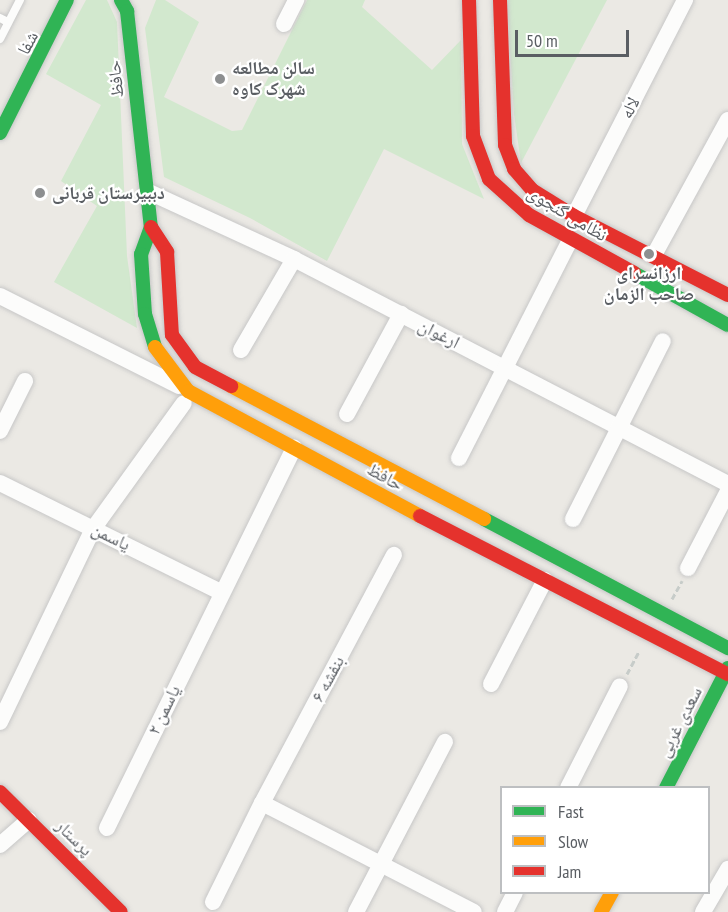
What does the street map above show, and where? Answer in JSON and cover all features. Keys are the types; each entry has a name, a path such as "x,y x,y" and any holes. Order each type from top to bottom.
{"street":[{"name":"شفا","path":"0,133 67,0"},
{"name":"حافظ","path":"121,0 127,11 151,227 167,252 172,335 195,367 728,648"},
{"path":"284,24 296,0"},
{"name":"نظامی گنجوی","path":"469,0 471,110 479,156 489,179 507,199 570,240 728,326"},
{"name":"نظامی گنجوی","path":"500,0 505,145 514,169 532,190 574,216 654,255 728,295"},
{"name":"لاله","path":"574,216 685,0"},
{"path":"654,255 728,120"},
{"name":"ارغوان","path":"147,191 294,259 728,484"},
{"name":"حافظ","path":"151,227 141,254 145,314 157,352 186,397 294,448 649,634 727,672"},
{"path":"459,458 570,240"},
{"path":"241,350 294,259"},
{"path":"0,296 186,397 93,529 0,722"},
{"path":"347,414 401,314"},
{"path":"573,519 663,341"},
{"path":"0,431 26,381"},
{"path":"294,448 302,423"},
{"name":"یاسمن ۲","path":"107,828 294,448"},
{"name":"یاسمن","path":"0,483 222,592"},
{"path":"688,568 728,491"},
{"name":"بنفشه ۶","path":"213,902 261,803 394,555"},
{"path":"491,684 545,580"},
{"name":"سعدی غربی","path":"667,786 727,672"},
{"path":"569,786 620,686"},
{"path":"356,912 445,742"},
{"name":"پرستار","path":"0,792 121,912"},
{"path":"261,803 474,912"},
{"path":"0,845 29,820"},
{"path":"703,912 728,869"},
{"path":"505,912 514,894"},
{"path":"601,912 611,894"}],"lane":[{"path":"0,39 4,20 20,0"}],"path":[{"path":"664,614 688,568"},
{"path":"620,686 649,634"}],"green space":[{"path":"86,0 107,0 117,22 127,256 137,328 54,282 97,206 61,181 101,105 46,74"},
{"path":"156,0 165,0 199,22 164,97 232,131 242,130 307,0 365,0 362,7 432,70 461,40 462,144 484,199 384,149 327,261 250,218 164,177 145,28"},
{"path":"507,0 607,0 521,163 514,114"}],"traffic: fast":[{"path":"0,133 67,0"},
{"path":"121,0 127,11 151,227 141,254 145,314 155,347"},
{"path":"634,273 728,325"},
{"path":"484,519 728,648"},
{"path":"667,786 728,668"}],"traffic: slow":[{"path":"155,347 188,391 420,516"},
{"path":"231,386 484,519"},
{"path":"601,912 611,894"}],"traffic: jam":[{"path":"469,0 473,136 489,179 529,215 634,273"},
{"path":"500,0 505,145 514,169 532,190 574,216 728,295"},
{"path":"151,227 167,252 172,335 195,367 231,386"},
{"path":"420,516 728,674"},
{"path":"0,792 121,912"}],"place":[{"name":"سالن مطالعه شهرک کاوه","path":"220,79"},
{"name":"دببیرستان قربانی","path":"40,193"},
{"name":"ارزانسرای صاحب الزمان","path":"649,254"}]}
